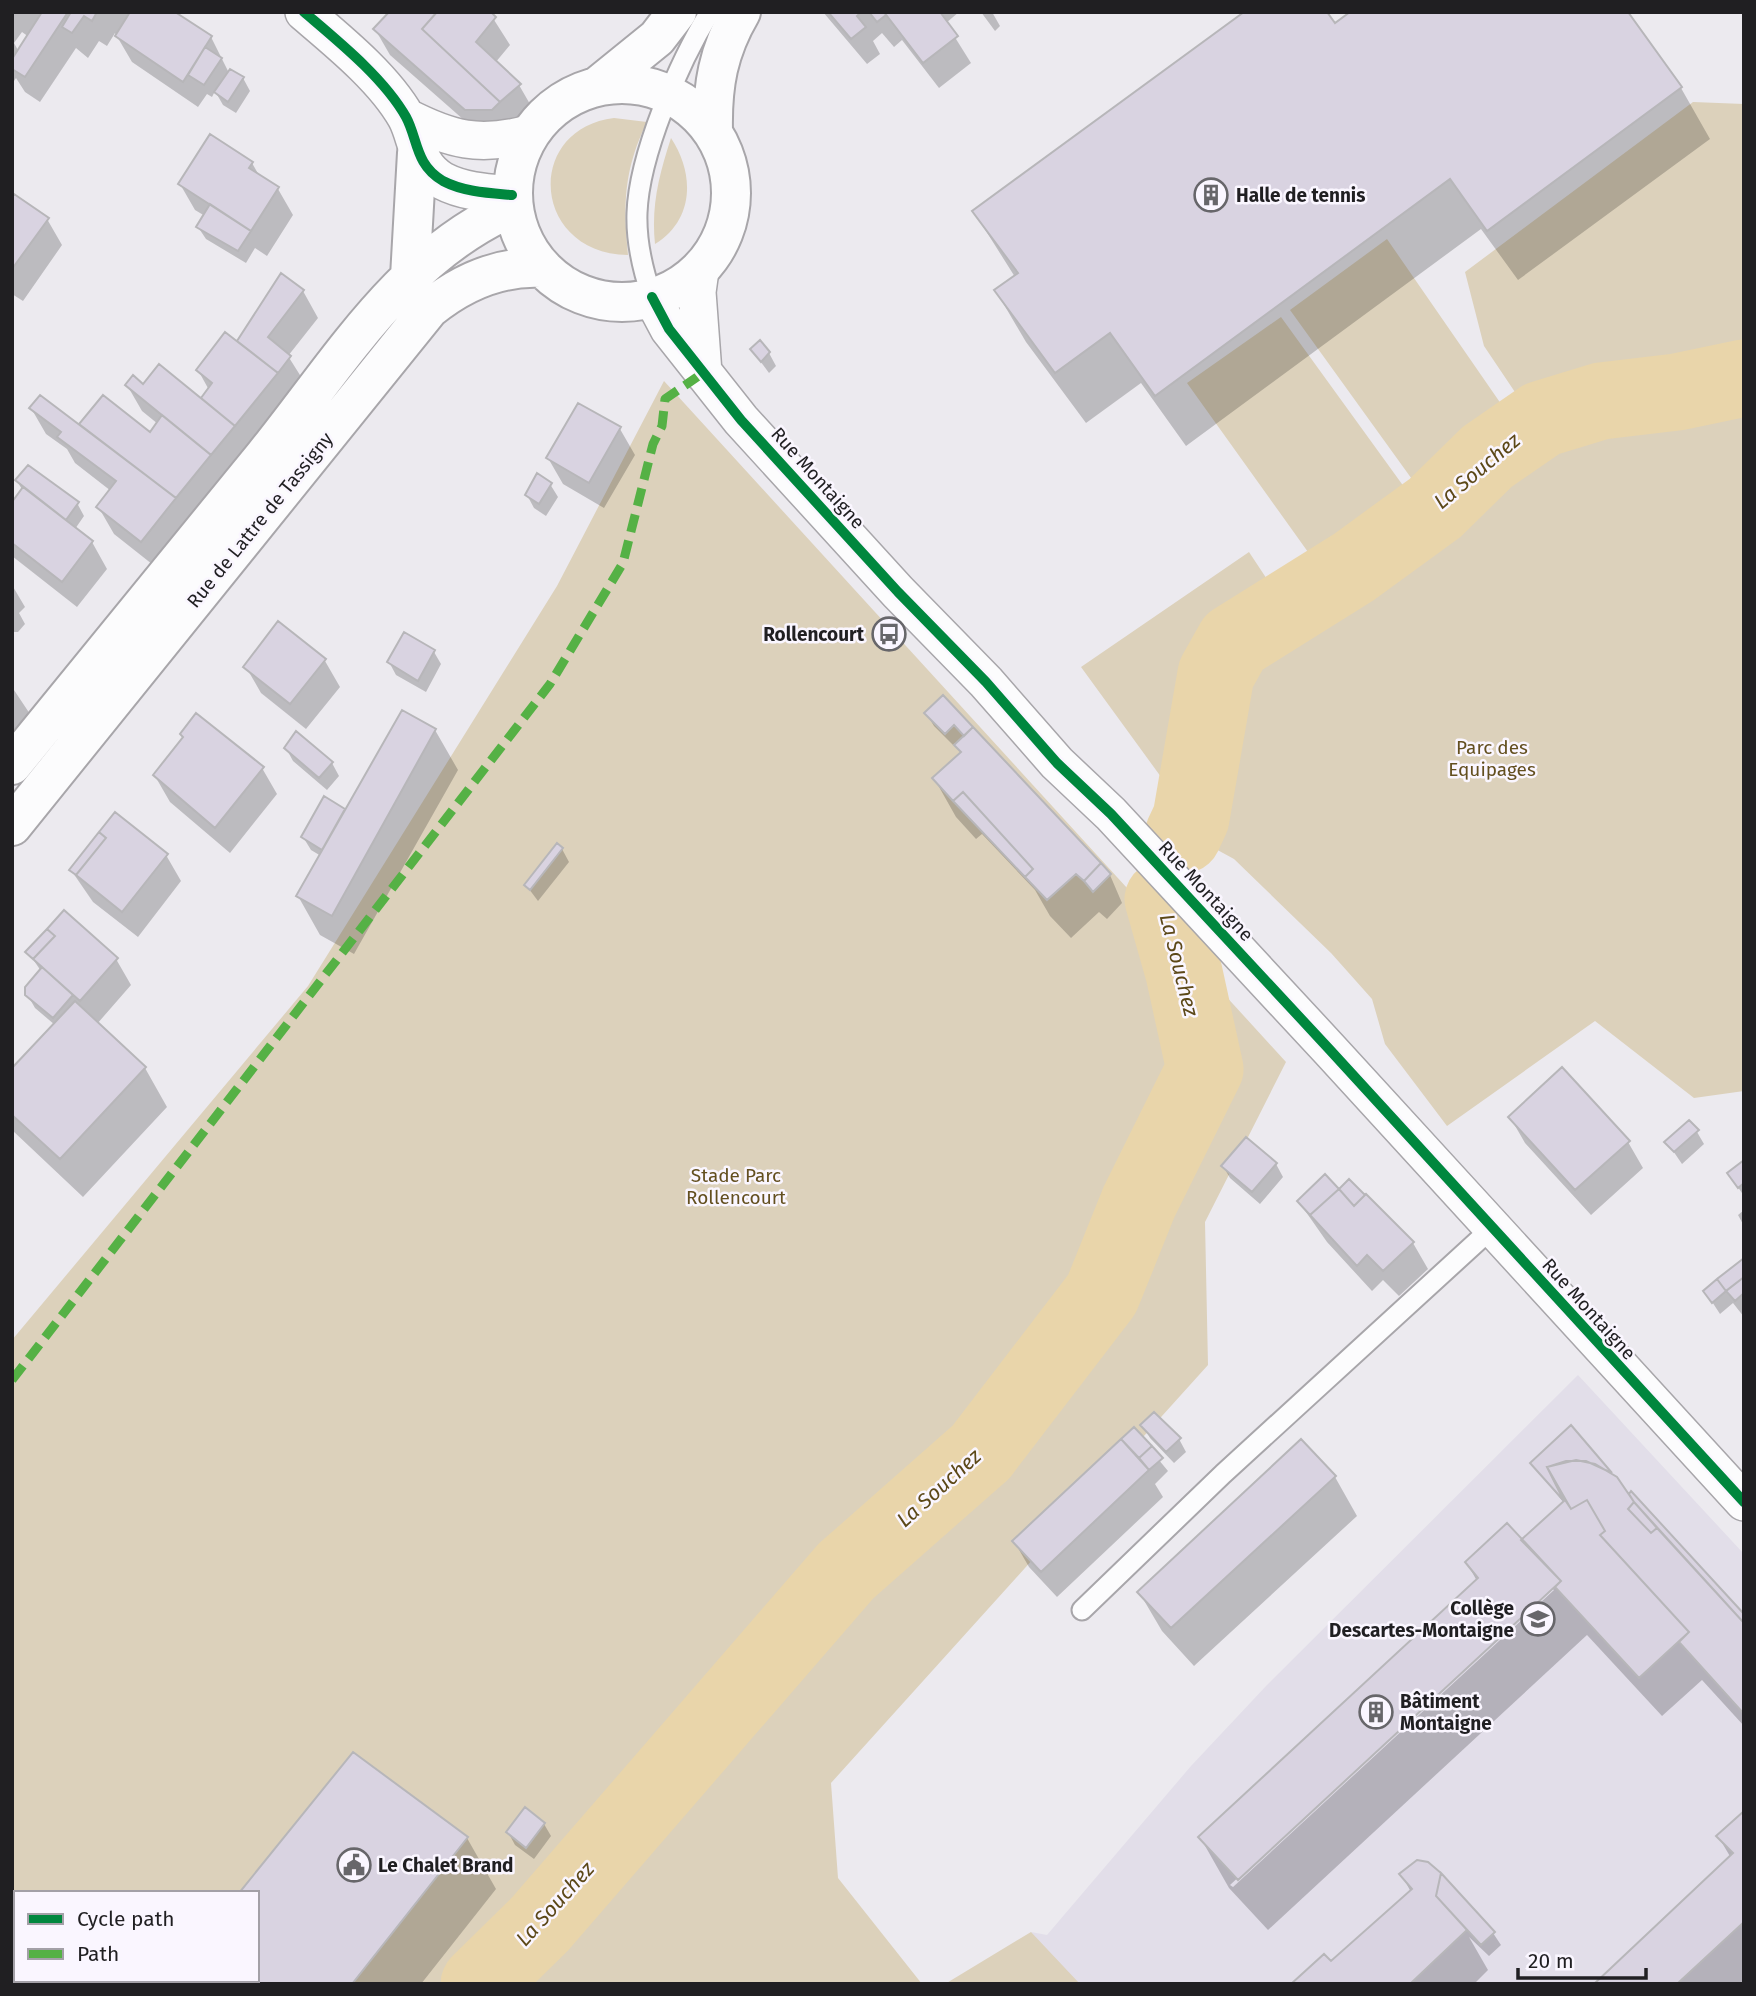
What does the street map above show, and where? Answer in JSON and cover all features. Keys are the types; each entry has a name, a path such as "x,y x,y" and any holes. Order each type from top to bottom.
{"main road":[{"path":"598,85 647,86 670,94 692,108 713,131 731,178 731,203 726,228 715,250 699,270 680,285 652,298 633,302 586,296 565,286 541,268 516,225 512,201 513,173 529,134 559,103 598,85 657,38 677,12"},
{"path":"713,131 716,66 727,35 741,12"},
{"path":"410,277 411,135"},
{"name":"Rue de Lattre de Tassigny","path":"12,765 270,448 372,317 410,277 463,234 512,201"},
{"name":"Rue de Lattre de Tassigny","path":"12,826 429,309 446,295 476,279 516,266 541,268"}],"street":[{"path":"304,12 358,59 442,180 512,201"},
{"path":"411,135 463,141 502,141 529,134"},
{"path":"699,270 697,292 703,373"},
{"name":"Rue Montaigne","path":"652,298 669,329 741,420 883,575 986,682 1057,763 1141,847 1744,1502"}],"lane":[{"path":"652,298 639,251 637,214 644,165 670,94 710,12"},
{"path":"1083,1610 1223,1475 1492,1228"}],"shaded area":[{"name":"Collège Descartes-Montaigne","path":"1578,1375 1744,1554 1744,1984 1070,1984 1031,1932 1047,1935 1191,1766 1267,1685"}],"green space":[{"name":"Parc des Equipages","path":"1693,102 1744,104 1744,1091 1694,1098 1595,1021 1447,1126 1385,1044 1372,999 1331,953 1234,859 1212,847 1081,667 1249,552 1280,599 1531,416 1484,346 1465,272"},
{"path":"614,118 647,122 634,155 627,187 628,255 596,249 572,234 557,214 551,190 553,166 565,144 585,127"},
{"path":"671,138 684,166 687,196 677,222 668,234 655,244 657,191"},
{"path":"1387,239 1508,414 1414,482 1290,310"},
{"path":"1281,317 1407,491 1313,559 1187,383"},
{"name":"Stade Parc Rollencourt","path":"664,381 1286,1062 1205,1222 1208,1365 831,1783 838,1878 922,1984 12,1984 12,1340 308,986 557,586"},
{"path":"1031,1932 1080,1984 945,1984"}],"building":[{"path":"42,12 68,12 25,77 12,69 12,59"},
{"path":"71,12 97,12 92,21 84,16 72,33 62,27"},
{"path":"130,12 175,12 212,36 183,82 115,36"},
{"path":"389,12 437,12 422,29 500,102 492,110 465,110 373,29"},
{"path":"437,12 491,12 496,17 476,42 521,84 500,102 422,29"},
{"path":"828,12 861,12 857,16 866,27 851,39"},
{"path":"869,12 884,12 886,15 877,22"},
{"path":"884,12 940,12 958,36 923,63"},
{"name":"Halle de tennis","path":"1244,12 1327,12 1335,23 1350,12 1628,12 1682,87 1487,231 1450,179 1155,396 1110,333 1055,373 994,290 1018,273 972,211"},
{"path":"205,47 222,58 204,85 188,75"},
{"path":"230,69 244,77 228,102 214,92"},
{"path":"210,134 253,162 249,168 279,187 251,231 178,184"},
{"path":"14,194 49,218 12,269 12,197"},
{"path":"210,204 251,231 238,251 196,227"},
{"path":"281,273 304,290 268,337 291,356 278,373 237,341"},
{"path":"225,332 278,373 235,426 201,398 212,383 196,370"},
{"path":"760,340 770,352 761,362 750,349"},
{"path":"159,364 235,426 211,455 125,385 133,375 143,384"},
{"path":"40,395 176,498 141,542 96,507 116,481 57,437 61,432 29,408"},
{"path":"103,395 150,432 162,415 211,455 176,498 79,424"},
{"path":"578,403 621,427 589,483 546,458"},
{"path":"28,465 79,502 66,520 15,480"},
{"path":"537,473 552,483 539,504 525,495"},
{"path":"23,487 93,541 62,582 12,543 12,502"},
{"path":"278,621 326,659 290,704 243,667"},
{"path":"404,632 435,650 418,681 387,662"},
{"path":"943,695 973,727 964,736 954,725 945,734 924,713"},
{"path":"402,710 436,729 332,916 296,896"},
{"path":"196,713 264,767 215,828 153,775 183,737 180,734"},
{"path":"973,727 1101,863 1084,881 1076,874 1047,900 1025,877 1033,869 963,792 953,801 932,778 961,752 954,745"},
{"path":"296,731 333,762 319,778 284,748"},
{"path":"963,792 1033,869 1025,877 953,801"},
{"path":"324,796 345,809 322,850 301,837"},
{"path":"115,812 168,854 122,912 76,875 106,838 99,832"},
{"path":"99,832 106,838 76,875 69,870"},
{"path":"557,843 563,848 530,890 524,885"},
{"path":"1101,863 1111,874 1093,892 1084,881"},
{"path":"64,910 118,958 80,1001 33,959 55,936 47,929"},
{"path":"47,929 55,936 33,959 25,952"},
{"path":"42,967 73,995 53,1018 25,995 25,987"},
{"path":"75,1001 146,1067 60,1159 12,1115 12,1068"},
{"path":"1562,1067 1630,1141 1575,1190 1508,1117"},
{"path":"1689,1120 1699,1130 1674,1152 1664,1142"},
{"path":"1246,1137 1277,1163 1252,1192 1221,1166"},
{"path":"1744,1160 1744,1183 1738,1188 1727,1173"},
{"path":"1325,1174 1339,1189 1310,1215 1297,1201"},
{"path":"1349,1179 1365,1195 1354,1206 1339,1189"},
{"path":"1339,1189 1354,1206 1366,1194 1414,1242 1383,1271 1367,1255 1357,1266 1310,1215"},
{"path":"1744,1258 1744,1277 1726,1291 1717,1279"},
{"path":"1744,1277 1744,1293 1735,1301 1726,1291"},
{"path":"1717,1279 1726,1291 1712,1303 1703,1291"},
{"path":"1154,1412 1181,1438 1166,1452 1140,1425"},
{"path":"1571,1425 1612,1473 1586,1461 1566,1461 1547,1467 1564,1501 1530,1463"},
{"path":"1134,1427 1152,1446 1139,1458 1121,1439"},
{"path":"1121,1439 1149,1470 1041,1572 1012,1541"},
{"path":"1301,1439 1336,1476 1171,1628 1137,1592"},
{"path":"1152,1446 1163,1458 1149,1470 1139,1458"},
{"path":"1576,1460 1595,1464 1617,1477 1634,1502 1628,1509 1651,1533 1657,1528 1744,1623 1744,1714 1679,1642 1689,1632 1600,1535 1605,1531 1587,1500 1571,1509 1547,1467"},
{"path":"1631,1491 1744,1614 1744,1623 1634,1502 1629,1494"},
{"path":"1565,1500 1571,1509 1587,1500 1605,1531 1600,1535 1689,1632 1639,1678 1555,1587 1561,1581 1521,1540"},
{"path":"1634,1502 1657,1528 1651,1533 1628,1509"},
{"name":"Bâtiment Montaigne","path":"1507,1523 1561,1581 1238,1880 1198,1837 1478,1578 1465,1562"},
{"name":"Le Chalet Brand","path":"353,1752 468,1837 352,1984 166,1984 259,1982 259,1891 241,1891"},
{"path":"525,1807 545,1823 526,1848 506,1832"},
{"path":"1744,1811 1744,1922 1677,1984 1594,1984 1733,1853 1716,1836"},
{"path":"1417,1860 1428,1862 1441,1873 1436,1896 1467,1930 1410,1984 1291,1984 1324,1954 1331,1961 1412,1889 1399,1874"},
{"path":"1441,1873 1495,1932 1481,1945 1436,1896"}],"waterway":[{"name":"La Souchez","path":"1183,835 1191,818 1216,674 1234,642 1354,567 1435,508 1487,457 1542,419 1601,401 1677,392 1744,378"},
{"name":"La Souchez","path":"479,1984 540,1924 846,1571 981,1452 1102,1294 1139,1202 1205,1069 1184,973 1163,899"}],"marked path":[{"path":"12,1380 550,684 623,563 653,444 662,426 665,399 703,373"}],"cycle path":[{"path":"304,12 360,61 386,88 406,117 422,160 434,175 459,188 512,195"},
{"path":"652,297 669,329 741,420 898,592 986,682 1057,763 1111,814 1330,1050 1744,1502"}],"place":[{"name":"Halle de tennis","path":"1211,195"},
{"name":"Rollencourt","path":"889,634"},
{"name":"Collège Descartes-Montaigne","path":"1538,1619"},
{"name":"Bâtiment Montaigne","path":"1376,1712"},
{"name":"Le Chalet Brand","path":"354,1865"}]}
